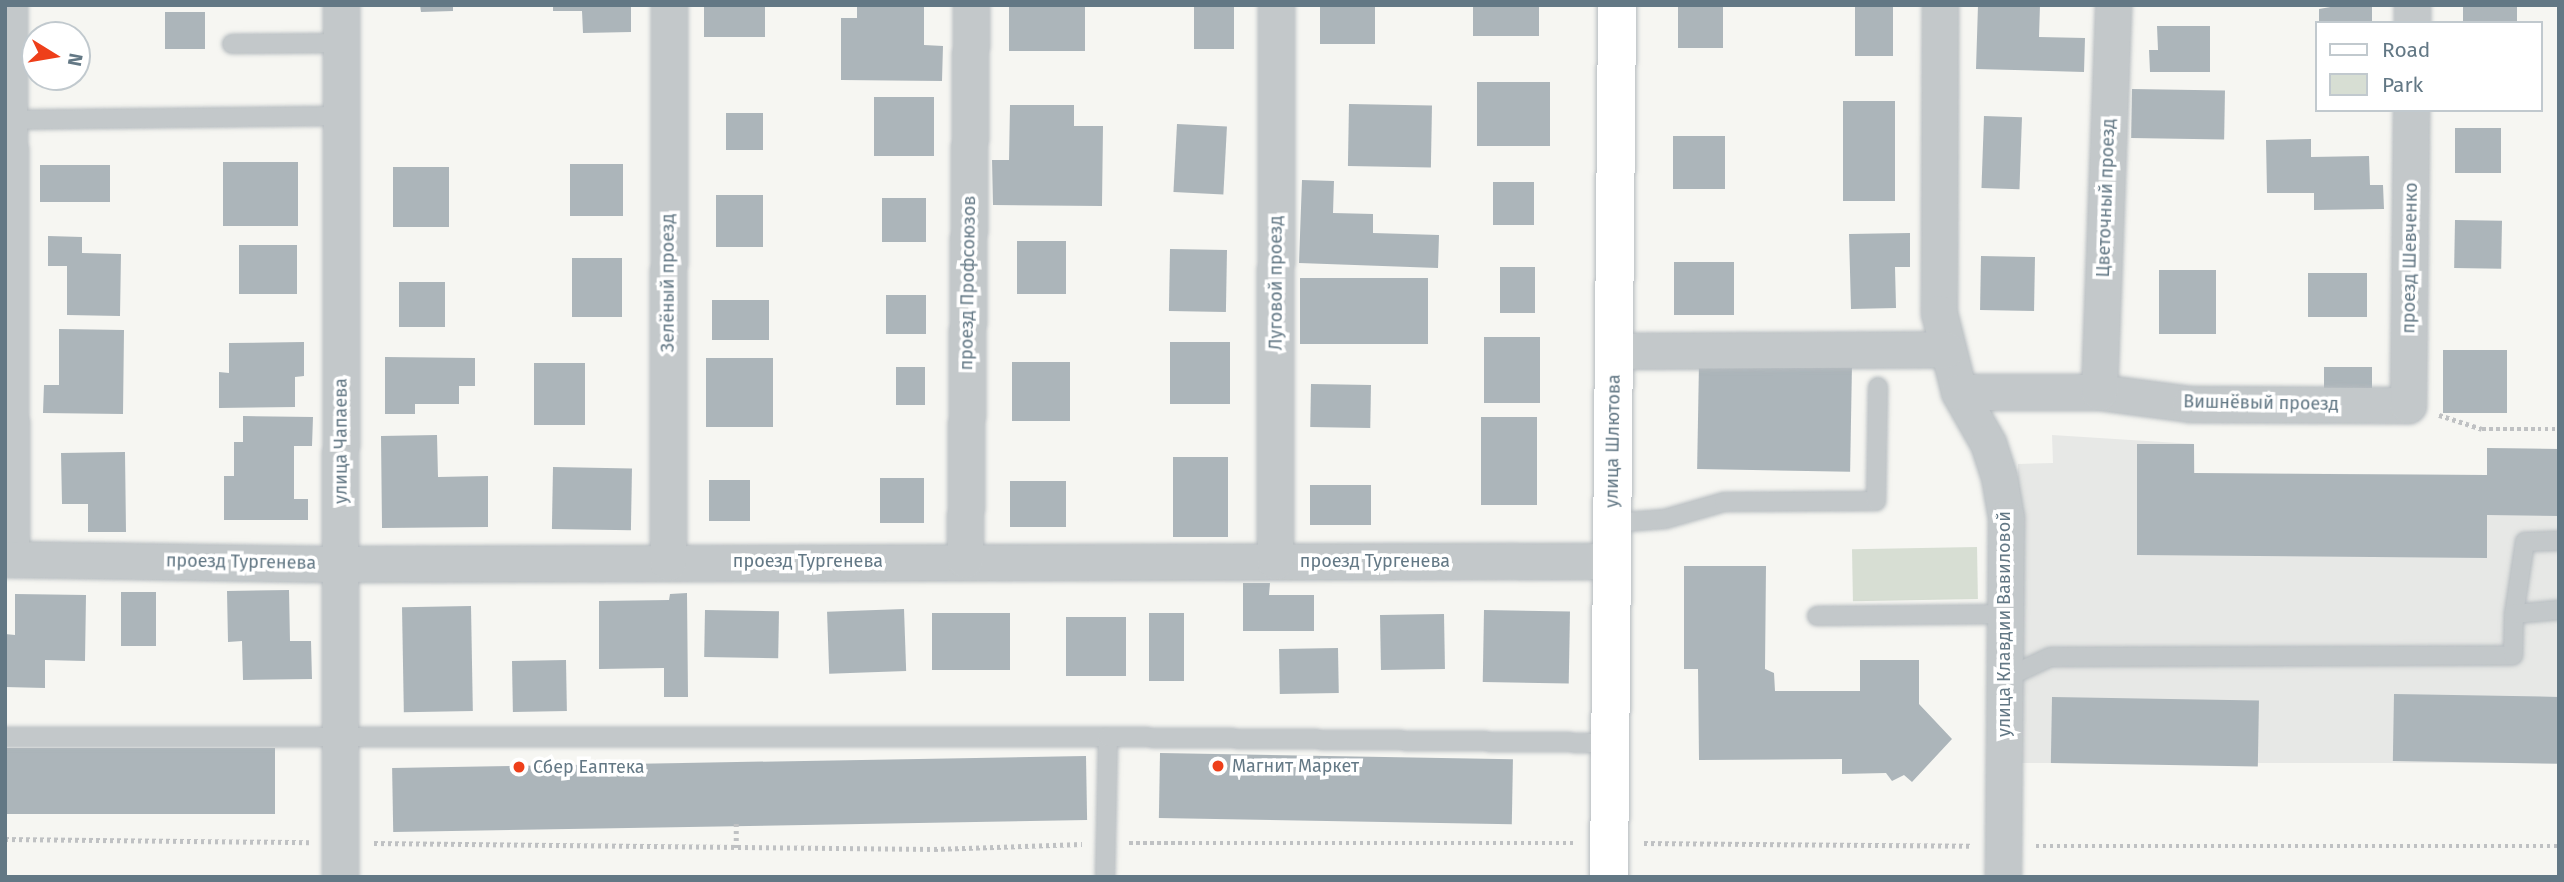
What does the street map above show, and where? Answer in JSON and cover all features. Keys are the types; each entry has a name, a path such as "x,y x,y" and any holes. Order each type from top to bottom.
{"main road":[{"name":"улица Шлютова","path":"1609,860 1617,5"}],"street":[{"path":"8,559 9,5"},
{"name":"улица Чапаева","path":"340,860 341,5"},
{"name":"Зелёный проезд","path":"668,562 669,5"},
{"name":"проезд Профсоюзов","path":"965,560 971,5"},
{"name":"Луговой проезд","path":"1275,561 1276,5"},
{"name":"улица Клавдии Вавиловой","path":"1940,5 1940,313 1946,349 1959,393 1987,443 1999,477 2006,518 2003,861"},
{"name":"Цветочный проезд","path":"2099,392 2113,5"},
{"name":"проезд Шевченко","path":"2408,405 2411,112"},
{"path":"1614,351 1946,349"},
{"name":"Вишнёвый проезд","path":"1959,393 2099,392 2190,404 2408,405"},
{"name":"проезд Тургенева","path":"8,559 341,564 965,560 1612,561"}],"lane":[{"path":"232,44 341,43"},
{"path":"10,120 341,116"},
{"path":"1612,523 1665,519 1724,502 1877,501 1878,387"},
{"path":"2004,673 2016,673 2051,657 2513,655 2514,614 2525,542 2559,541"},
{"path":"2514,614 2559,610"},
{"path":"1817,616 2005,614"},
{"path":"5,737 340,734 1108,737 1611,743"},
{"path":"1105,877 1108,737"}],"path":[{"path":"2408,405 2482,429 2559,429"},
{"path":"736,823 736,848"},
{"path":"5,839 340,860 736,848 1105,843 1609,860 2003,861 2559,846"}],"shaded area":[{"path":"2052,435 2194,444 2195,473 2487,475 2487,448 2559,449 2559,763 2015,763 2018,464 2053,463"}],"green space":[{"path":"1977,547 1978,599 1853,601 1852,549"}],"building":[{"path":"420,5 453,5 453,11 421,12"},
{"path":"553,5 631,5 631,32 583,33 582,11 553,11"},
{"path":"704,5 765,5 765,37 704,37"},
{"path":"857,5 924,5 924,45 943,46 942,81 841,80 841,18 857,18"},
{"path":"1009,5 1085,5 1085,51 1009,51"},
{"path":"1194,5 1234,5 1234,49 1194,49"},
{"path":"1320,5 1375,5 1375,44 1320,44"},
{"path":"1473,5 1539,5 1539,36 1473,36"},
{"path":"1678,5 1723,5 1723,48 1678,48"},
{"path":"1855,5 1893,5 1893,56 1855,56"},
{"path":"1978,5 2040,5 2039,37 2085,38 2084,72 1976,69"},
{"path":"2342,5 2372,5 2372,21 2319,21 2319,9"},
{"path":"2463,5 2517,5 2517,21 2463,21"},
{"path":"165,12 205,12 205,49 165,49"},
{"path":"2157,26 2210,26 2210,72 2150,72 2149,50 2158,50"},
{"path":"1477,82 1550,82 1550,146 1477,146"},
{"path":"2132,89 2225,91 2224,140 2131,138"},
{"path":"874,97 934,97 934,156 874,156"},
{"path":"1843,101 1895,101 1895,201 1843,201"},
{"path":"1349,104 1432,105 1431,167 1348,166"},
{"path":"1010,105 1074,105 1074,126 1103,126 1102,206 993,205 992,160 1009,160"},
{"path":"726,113 763,113 763,150 726,150"},
{"path":"1984,116 2022,117 2019,189 1981,188"},
{"path":"1177,124 1227,127 1223,195 1173,192"},
{"path":"2455,128 2501,128 2501,173 2455,173"},
{"path":"1673,136 1725,136 1725,189 1673,189"},
{"path":"2311,139 2311,157 2369,156 2370,185 2383,185 2384,209 2314,210 2314,193 2267,193 2266,140"},
{"path":"223,162 298,162 298,226 223,226"},
{"path":"570,164 623,164 623,216 570,216"},
{"path":"40,165 110,165 110,202 40,202"},
{"path":"393,167 449,167 449,227 393,227"},
{"path":"1302,180 1334,181 1333,213 1373,214 1373,233 1439,235 1438,268 1299,263"},
{"path":"1493,182 1534,182 1534,225 1493,225"},
{"path":"716,195 763,195 763,247 716,247"},
{"path":"882,198 926,198 926,242 882,242"},
{"path":"2455,220 2502,221 2501,269 2454,268"},
{"path":"1910,233 1910,267 1895,267 1896,308 1851,309 1849,234"},
{"path":"48,236 82,237 82,253 121,254 120,316 67,315 67,266 48,266"},
{"path":"1017,241 1066,241 1066,294 1017,294"},
{"path":"239,245 297,245 297,294 239,294"},
{"path":"1170,249 1227,250 1226,312 1169,311"},
{"path":"1981,256 2035,257 2034,311 1980,310"},
{"path":"572,258 622,258 622,317 572,317"},
{"path":"1674,262 1734,262 1734,315 1674,315"},
{"path":"1500,267 1535,267 1535,313 1500,313"},
{"path":"2159,270 2216,270 2216,334 2159,334"},
{"path":"2308,273 2367,273 2367,317 2308,317"},
{"path":"1300,278 1428,278 1428,344 1300,344"},
{"path":"399,282 445,282 445,327 399,327"},
{"path":"886,295 926,295 926,334 886,334"},
{"path":"712,300 769,300 769,340 712,340"},
{"path":"59,329 124,330 123,414 43,413 44,385 59,385"},
{"path":"1484,337 1540,337 1540,403 1484,403"},
{"path":"304,342 304,376 295,377 295,407 219,408 219,372 229,373 229,343"},
{"path":"1170,342 1230,342 1230,404 1170,404"},
{"path":"2443,350 2507,350 2507,413 2443,413"},
{"path":"385,357 475,358 475,386 459,386 459,404 415,404 415,414 385,414"},
{"path":"706,358 773,358 773,427 706,427"},
{"path":"1012,362 1070,362 1070,421 1012,421"},
{"path":"1699,362 1852,365 1850,472 1697,469"},
{"path":"534,363 585,363 585,425 534,425"},
{"path":"896,367 925,367 925,405 896,405"},
{"path":"2324,367 2372,367 2372,397 2324,397"},
{"path":"1311,384 1371,385 1370,428 1310,427"},
{"path":"243,416 313,417 312,446 294,446 294,499 308,499 308,520 224,520 224,476 234,476 234,442 243,442"},
{"path":"1481,417 1537,417 1537,505 1481,505"},
{"path":"437,435 438,477 488,476 488,527 382,528 381,436"},
{"path":"2137,444 2194,444 2194,473 2487,475 2487,448 2559,449 2559,516 2487,515 2487,558 2137,555"},
{"path":"125,452 126,532 88,532 88,504 62,504 61,453"},
{"path":"1173,457 1228,457 1228,537 1173,537"},
{"path":"553,467 632,468 631,530 552,529"},
{"path":"880,478 924,478 924,523 880,523"},
{"path":"709,480 750,480 750,521 709,521"},
{"path":"1010,481 1066,481 1066,527 1010,527"},
{"path":"1310,485 1371,485 1371,525 1310,525"},
{"path":"1684,566 1766,566 1765,669 1774,673 1775,691 1860,691 1860,660 1919,660 1919,704 1952,739 1912,782 1904,775 1892,781 1886,773 1842,774 1842,759 1699,760 1698,669 1684,669"},
{"path":"1243,583 1270,583 1269,595 1314,595 1314,631 1243,631"},
{"path":"289,590 290,641 311,641 312,679 243,680 242,641 228,642 227,591"},
{"path":"121,592 156,592 156,646 121,646"},
{"path":"687,593 688,697 664,697 664,668 599,669 599,601 669,600 670,594"},
{"path":"15,594 86,595 85,661 45,660 45,688 5,687 5,634 15,635"},
{"path":"471,606 473,711 404,712 402,607"},
{"path":"904,609 906,671 829,674 827,612"},
{"path":"705,610 779,611 778,658 704,657"},
{"path":"1484,610 1570,612 1569,683 1483,682"},
{"path":"932,613 1010,613 1010,670 932,670"},
{"path":"1149,613 1184,613 1184,681 1149,681"},
{"path":"1444,614 1445,669 1381,670 1380,615"},
{"path":"1066,617 1126,617 1126,676 1066,676"},
{"path":"1338,648 1339,693 1280,694 1279,649"},
{"path":"566,660 567,711 513,712 512,661"},
{"path":"2394,694 2559,697 2558,764 2393,761"},
{"path":"2052,697 2259,701 2258,767 2051,763"},
{"path":"5,748 275,748 275,814 5,814"},
{"path":"1160,753 1513,759 1512,824 1159,818"},
{"path":"1086,756 1087,820 393,832 392,768"}],"place":[{"name":"Магнит Маркет","path":"1218,766"},
{"name":"Сбер Еаптека","path":"519,767"}]}
